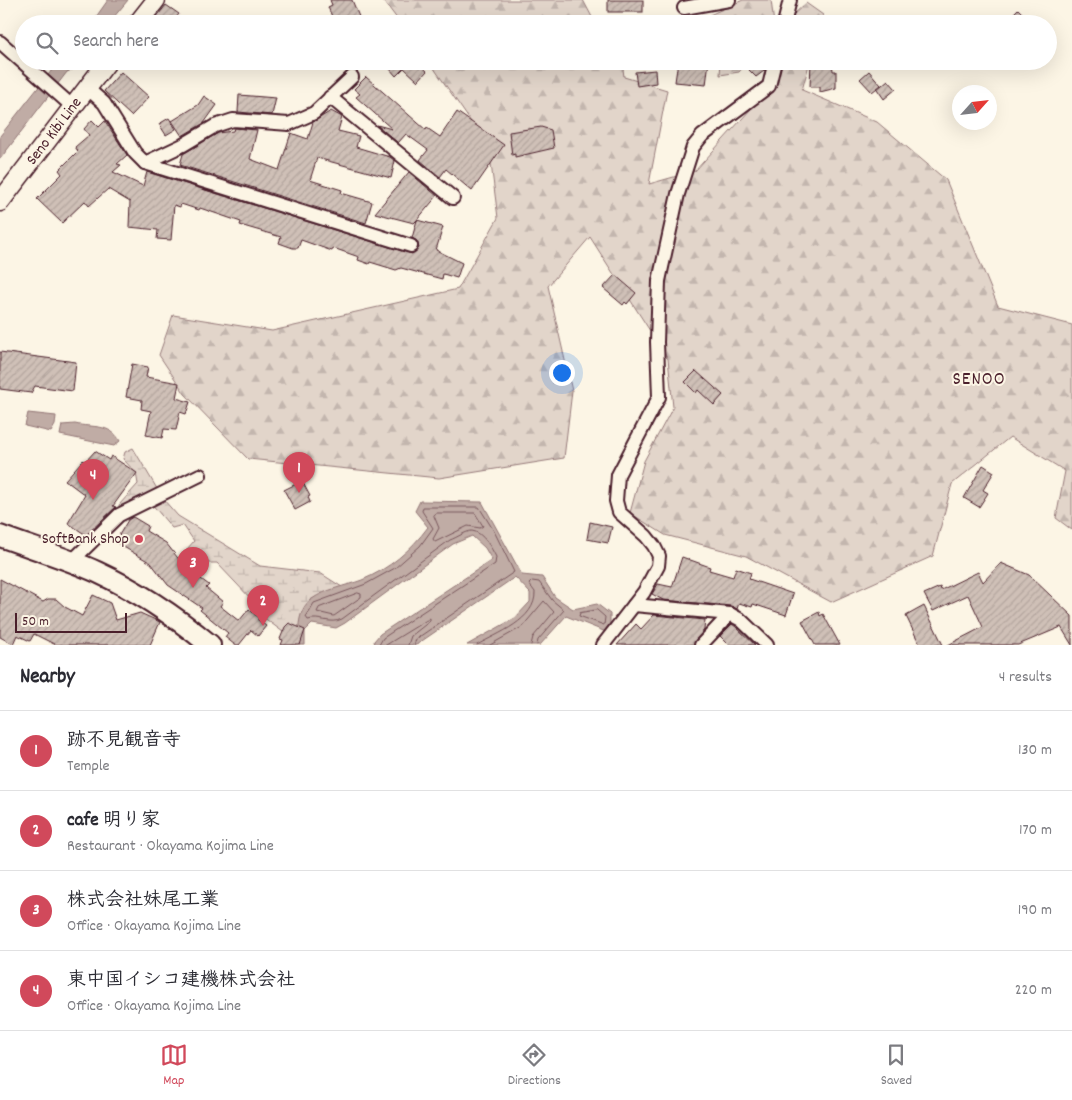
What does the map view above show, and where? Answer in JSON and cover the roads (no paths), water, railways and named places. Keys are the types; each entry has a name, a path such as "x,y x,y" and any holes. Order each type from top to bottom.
{"main road":[{"path":"144,15 156,0"},
{"name":"Seno Kibi Line","path":"0,202 68,102 87,88 101,70"},
{"path":"1,538 71,562 132,590 169,613 207,644"}],"street":[{"path":"684,8 729,0"},
{"path":"786,15 790,0"},
{"path":"0,42 15,56"},
{"path":"29,70 68,102"},
{"path":"603,645 634,604 658,566 659,556 646,536 619,512 616,501 618,475 659,397 657,342 659,281 678,194 693,147 702,136 769,86 773,70"},
{"path":"145,163 184,145 215,126 233,120 289,124 314,113 352,77"},
{"path":"87,88 104,103 135,153 145,163 412,246"},
{"path":"330,97 453,198"},
{"path":"71,562 119,515 200,475"},
{"path":"634,604 730,614 741,620 767,645"},
{"path":"701,645 730,614"}],"water":[{"path":"108,0 128,0 116,15 97,15"},
{"path":"52,70 72,70 67,72 0,159 0,136"},
{"path":"28,413 56,416 55,425 51,432 25,426"},
{"path":"75,424 106,429 116,435 120,441 114,446 60,435 62,425"},
{"path":"420,501 482,502 522,575 542,577 555,597 573,609 597,604 610,614 610,626 606,632 566,616 540,645 467,645 515,618 530,602 530,593 515,577 416,645 375,645 374,641 380,634 492,560 485,548 472,536 453,544 336,628 312,624 305,631 305,645 300,645 301,614 307,603 323,593 372,576 407,551 428,527 415,511"}],"place":[{"name":"跡不見観音寺","path":"299,493"},
{"name":"東中国イシコ建機株式会社","path":"93,500"},
{"name":"SoftBank Shop","path":"139,539"},
{"name":"株式会社妹尾工業","path":"193,588"},
{"name":"cafe 明り家","path":"263,626"}],"district":[{"name":"SENOO","path":"979,380"}]}
